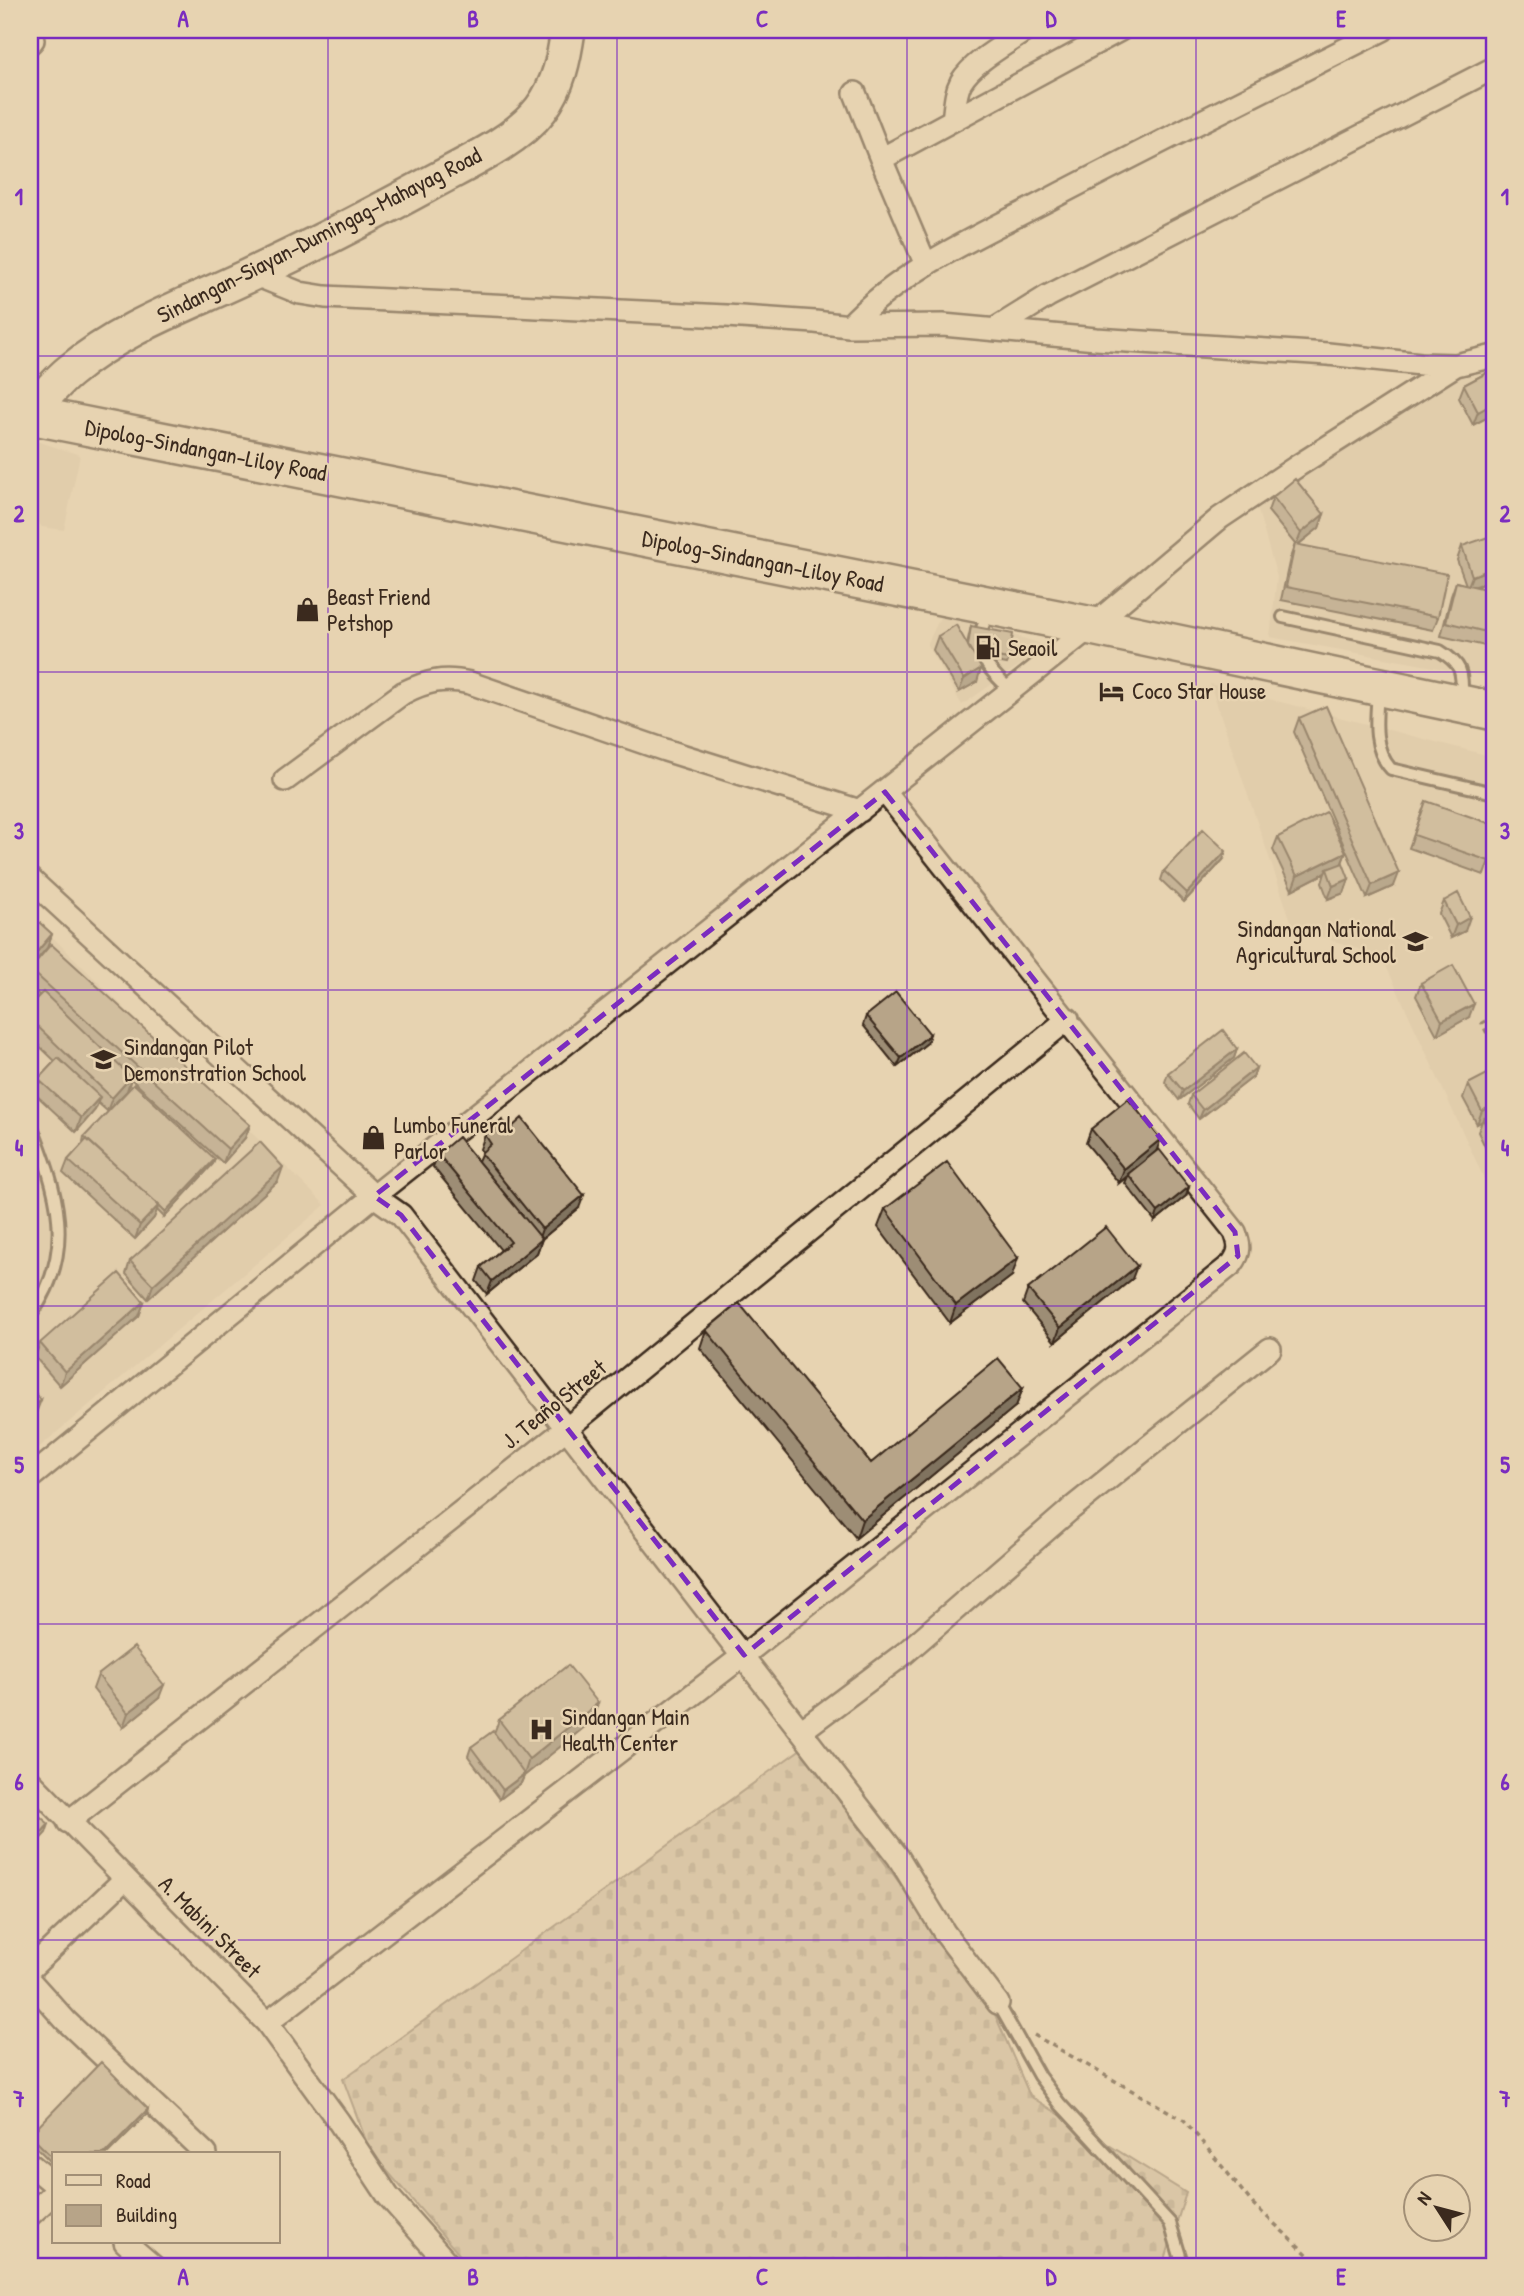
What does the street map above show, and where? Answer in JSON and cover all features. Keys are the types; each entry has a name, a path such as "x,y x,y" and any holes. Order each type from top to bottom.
{"highway":[{"name":"Dipolog-Sindangan-Liloy Road","path":"30,414 1092,626 1478,708"}],"main road":[{"name":"Sindangan-Siayan-Dumingag-Mahayag Road","path":"30,414 68,372 105,346 161,314 253,274 449,173 521,128 540,110 553,90 563,64 568,30"}],"street":[{"path":"953,120 961,82 977,65 1026,30"},
{"path":"881,159 1119,30"},
{"path":"849,326 866,308 926,265 1152,146 1383,30"},
{"path":"995,329 1048,296 1494,68"},
{"path":"855,93 926,265"},
{"path":"253,274 300,293 325,298 726,316 849,326 943,325 1096,339 1328,354 1421,364 1456,365 1494,355"},
{"path":"30,1478 373,1196 885,792 1092,626 1220,518 1456,365"},
{"path":"285,780 403,693 423,683 450,679 470,683 665,750 860,811"},
{"path":"267,2023 744,1655 1232,1264 1238,1256 1239,1242 1235,1232 885,792"},
{"path":"30,879 373,1196 401,1215 898,1857 944,1932 1004,2011"},
{"name":"J. Teaño Street","path":"68,1822 566,1429 1068,1019"},
{"path":"801,1731 905,1653 1072,1508 1270,1349"},
{"name":"A. Mabini Street","path":"30,1782 267,2023 339,2122 388,2196 450,2266"},
{"path":"30,1969 125,1879"},
{"path":"30,1982 66,2021 204,2152"},
{"path":"30,2164 52,2182"},
{"path":"30,2216 52,2195"},
{"path":"127,2244 144,2263"}],"lane":[{"path":"993,607 981,626 980,653 990,671 1011,691"},
{"path":"1283,617 1440,651 1454,659 1478,708"},
{"path":"1378,688 1378,745 1382,759 1391,769 1494,793"},
{"path":"30,1122 47,1163 60,1228 55,1266 44,1295 30,1316"},
{"path":"1004,2011 1039,2076 1060,2104 1170,2223 1180,2256 1178,2266"}],"path":[{"path":"1494,1016 1482,1023 1494,1048"},
{"path":"1004,2011 1093,2070 1184,2120 1253,2204 1320,2266"}],"highlighted area":[{"path":"885,792 1235,1232 1238,1256 744,1655 401,1215 374,1196"}],"shaded area":[{"path":"1494,362 1494,678 1270,637 1277,577 1257,507 1316,465 1460,377"},
{"path":"30,439 80,455 64,530 42,527 30,512"},
{"path":"943,611 1047,646 962,705 927,645"},
{"name":"Sindangan National Agricultural School","path":"1210,684 1494,757 1494,1200 1382,957 1293,927"},
{"name":"Sindangan Pilot Demonstration School","path":"30,915 325,1205 30,1455"}],"green space":[{"path":"801,1749 993,2010 1030,2096 1186,2193 1163,2266 469,2266 370,2151 343,2079"}],"building":[{"path":"1494,369 1494,403 1478,412 1464,385"},
{"path":"1295,479 1324,514 1301,533 1273,497"},
{"path":"1494,535 1494,568 1472,576 1462,546"},
{"path":"1295,544 1447,574 1438,617 1286,587"},
{"path":"1456,582 1494,591 1494,634 1446,622"},
{"path":"956,625 981,668 964,679 938,636"},
{"name":"Seaoil","path":"971,626 1013,634 1009,659 972,653 968,646"},
{"path":"1326,706 1399,873 1372,885 1299,718"},
{"path":"1426,801 1494,825 1494,846 1489,861 1414,835"},
{"path":"1326,812 1346,852 1297,876 1278,837"},
{"path":"1203,829 1226,851 1187,893 1164,871"},
{"path":"1343,863 1349,879 1333,886 1327,869"},
{"path":"1458,893 1470,917 1456,925 1444,901"},
{"path":"30,914 52,934 30,960"},
{"path":"51,944 250,1125 228,1149 30,969"},
{"path":"1453,965 1474,1004 1442,1021 1421,983"},
{"path":"43,992 131,1077 112,1098 30,1019 30,1005"},
{"path":"896,992 930,1034 901,1058 866,1016"},
{"path":"1223,1030 1237,1049 1183,1091 1168,1073"},
{"path":"1244,1053 1256,1068 1203,1110 1191,1095"},
{"path":"58,1058 100,1097 81,1118 38,1079"},
{"path":"1489,1073 1494,1082 1494,1104 1482,1111 1468,1084"},
{"path":"134,1084 215,1159 165,1212 84,1137"},
{"path":"1128,1099 1161,1139 1124,1169 1091,1129"},
{"path":"1494,1113 1494,1142 1483,1119"},
{"path":"522,1118 584,1195 542,1229 481,1153 491,1144 485,1135 502,1120 510,1129"},
{"path":"458,1137 542,1239 492,1281 481,1267 511,1242 438,1154"},
{"path":"87,1139 159,1205 140,1225 68,1160"},
{"path":"260,1142 283,1167 153,1285 130,1261"},
{"path":"1159,1149 1189,1187 1158,1212 1128,1174"},
{"path":"947,1162 1018,1258 956,1305 885,1209"},
{"path":"1106,1227 1137,1266 1060,1328 1028,1289"},
{"path":"119,1273 144,1302 65,1372 40,1343"},
{"path":"739,1303 871,1463 998,1358 1023,1388 862,1520 706,1330"},
{"path":"30,1386 41,1400 30,1409"},
{"path":"134,1647 164,1685 128,1713 98,1675"},
{"name":"Sindangan Main Health Center","path":"568,1665 598,1703 529,1759 499,1720"},
{"path":"493,1731 524,1774 503,1790 471,1747"},
{"path":"30,1808 49,1824 30,1845"},
{"path":"101,2062 148,2109 106,2152 52,2152 52,2157 30,2135"}],"place":[{"name":"Beast Friend Petshop","path":"307,610"},
{"name":"Seaoil","path":"988,648"},
{"name":"Coco Star House","path":"1112,691"},
{"name":"Sindangan National Agricultural School","path":"1416,942"},
{"name":"Sindangan Pilot Demonstration School","path":"104,1060"},
{"name":"Lumbo Funeral Parlor","path":"374,1138"},
{"name":"Sindangan Main Health Center","path":"542,1730"}]}
